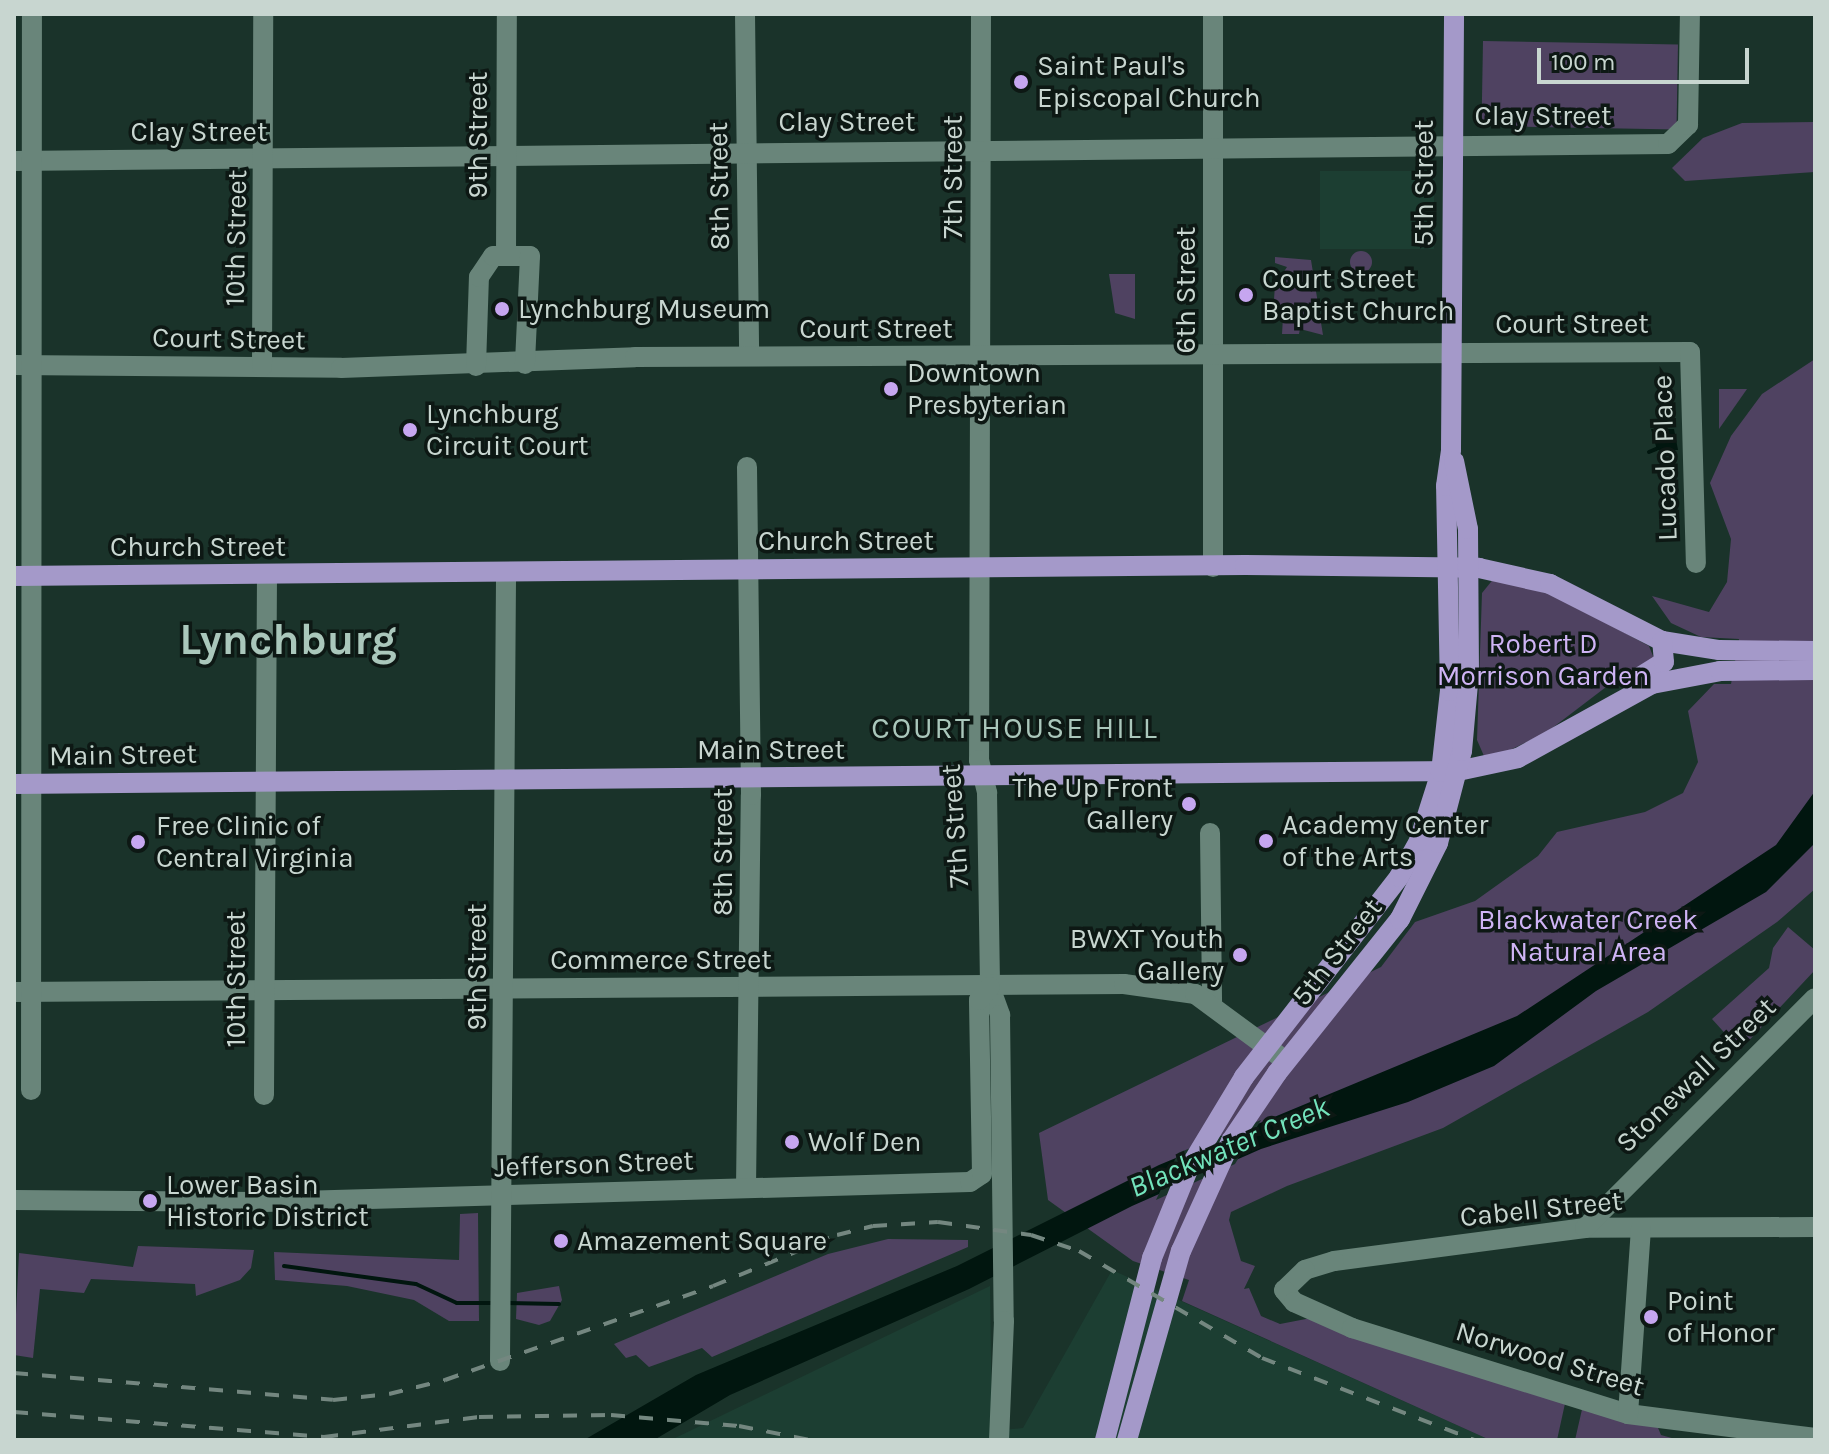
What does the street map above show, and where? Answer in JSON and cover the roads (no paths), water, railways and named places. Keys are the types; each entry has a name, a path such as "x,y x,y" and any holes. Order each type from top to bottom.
{"main road":[{"name":"5th Street","path":"1127,1440 1197,1211 1231,1141 1286,1061 1400,919 1428,871 1467,711 1458,568 1468,529 1451,449 1454,14"},
{"name":"Church Street","path":"23,575 1458,568 1519,574 1550,584 1662,641 1719,650 1815,651"},
{"path":"1608,705 1664,662 1662,641"},
{"path":"1608,705 1652,684 1720,671 1815,670"},
{"name":"Main Street","path":"22,784 1450,772 1518,758 1608,705"},
{"name":"5th Street","path":"1105,1440 1145,1280 1172,1206 1216,1120 1267,1047 1411,858 1450,772"}],"street":[{"path":"31,1090 22,992 22,784 23,365 33,256 24,161 32,14"},
{"name":"10th Street","path":"262,367 265,160 263,14"},
{"name":"9th Street","path":"506,256 507,14"},
{"name":"8th Street","path":"745,14 749,356"},
{"name":"7th Street","path":"981,14 979,760 984,778 990,987 1000,1015 1004,1321 999,1440"},
{"name":"6th Street","path":"1213,14 1213,567"},
{"name":"Clay Street","path":"24,161 1452,143 1668,144 1679,139 1688,125 1690,14"},
{"path":"476,366 479,277 493,256 530,256 525,364"},
{"name":"Court Street","path":"23,365 476,366 749,356 1690,352"},
{"name":"Lucado Place","path":"1690,352 1696,563"},
{"name":"8th Street","path":"746,1188 751,778 747,467"},
{"name":"9th Street","path":"500,1361 505,1196 506,574"},
{"name":"10th Street","path":"264,1095 267,575"},
{"path":"1210,833 1212,1005"},
{"name":"Commerce Street","path":"22,992 1147,985 1195,994 1286,1061"},
{"name":"Jefferson Street","path":"14,1200 264,1202 970,1182 982,1174 979,1000 990,987"},
{"name":"Stonewall Street","path":"1585,1228 1815,998"},
{"name":"Cabell Street","path":"1284,1290 1305,1270 1334,1261 1585,1228 1815,1227"},
{"path":"1628,1414 1641,1228"},
{"name":"Norwood Street","path":"1284,1290 1294,1302 1352,1328 1628,1414 1815,1438"}],"water":[{"path":"1651,429 1674,429 1678,450 1657,450"},
{"name":"Blackwater Creek","path":"1815,791 1815,843 1766,892 1596,991 1494,1066 1408,1102 1261,1149 1132,1206 969,1289 730,1395 654,1440 584,1440 696,1375 957,1266 1159,1165 1517,1016 1776,845"}],"waterway":[{"path":"1649,452 1656,449"},
{"path":"284,1266 416,1284 457,1303 493,1303"},
{"path":"506,1303 559,1304"}],"railway":[{"path":"14,1373 333,1400 389,1394 445,1380 713,1286 837,1235 873,1226 938,1222 1031,1235 1079,1251 1262,1358 1475,1440"},
{"path":"14,1412 324,1437 479,1417 611,1415 739,1426 810,1440"}],"place":[{"name":"Saint Paul's Episcopal Church","path":"1021,82"},
{"name":"Court Street Baptist Church","path":"1246,295"},
{"name":"Lynchburg Museum","path":"502,309"},
{"name":"Downtown Presbyterian","path":"891,389"},
{"name":"Lynchburg Circuit Court","path":"410,430"},
{"name":"The Up Front Gallery","path":"1189,804"},
{"name":"Academy Center of the Arts","path":"1266,841"},
{"name":"Free Clinic of Central Virginia","path":"138,842"},
{"name":"BWXT Youth Gallery","path":"1240,955"},
{"name":"Wolf Den","path":"792,1142"},
{"name":"Lower Basin Historic District","path":"150,1201"},
{"name":"Amazement Square","path":"561,1241"},
{"name":"Point of Honor","path":"1651,1317"}],"district":[{"name":"Lynchburg","path":"288,640"},
{"name":"COURT HOUSE HILL","path":"1015,728"}],"park label":[{"name":"Robert D Morrison Garden","path":"1543,660"},
{"name":"Blackwater Creek Natural Area","path":"1588,936"}]}
